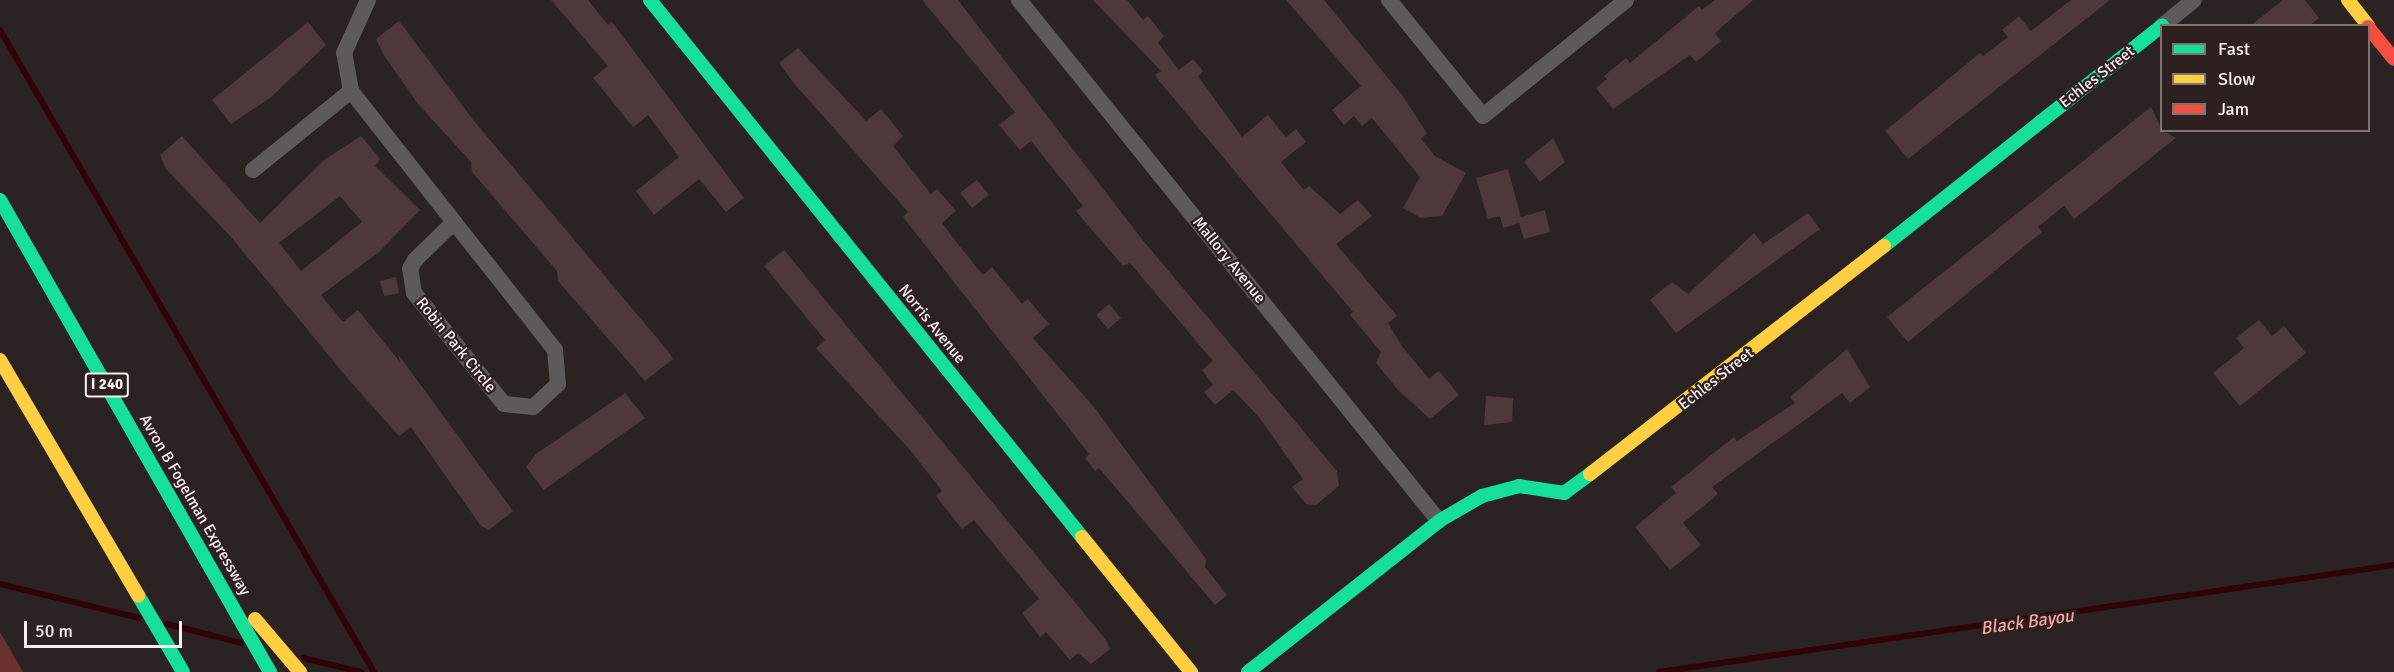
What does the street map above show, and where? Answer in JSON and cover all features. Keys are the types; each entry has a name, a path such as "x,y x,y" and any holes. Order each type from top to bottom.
{"main road":[{"name":"Norris Avenue","path":"650,0 1190,671"},
{"path":"2348,0 2366,24"},
{"name":"Echles Street","path":"1248,672 1439,521 1482,496 1519,486 1564,493 1651,430 2160,28"},
{"path":"2370,29 2394,59"},
{"name":"Avron B Fogelman Expressway","path":"0,200 270,672"},
{"path":"0,360 183,672"},
{"path":"214,571 300,672"}],"street":[{"name":"Robin Park Circle","path":"368,0 344,53 351,91 555,350 558,384 533,406 504,404 414,292 410,269 415,260 454,222"},
{"name":"Mallory Avenue","path":"1019,0 1439,521"},
{"path":"1389,0 1483,116 1626,0"},
{"name":"Echles Street","path":"2164,24 2194,0"},
{"path":"253,170 351,91"}],"shaded area":[{"path":"0,632 23,672 0,672"}],"building":[{"path":"551,0 588,0 608,25 612,22 744,198 726,212 699,179 654,215 636,191 679,157 648,115 633,127 593,78 608,66"},
{"path":"922,0 958,0 1141,238 1337,471 1339,486 1316,505 1306,504 1292,487 1303,479 1258,416 1233,390 1215,405 1204,392 1213,385 1202,370 1213,361 1130,263 1123,266 1076,211 1083,206 1031,141 1020,150 999,125 1015,112"},
{"path":"1093,0 1127,0 1143,20 1148,16 1164,36 1158,43 1179,70 1193,59 1203,71 1198,76 1242,137 1268,115 1286,137 1296,129 1306,142 1281,162 1304,190 1309,186 1340,214 1358,200 1372,216 1336,244 1397,316 1388,323 1402,346 1429,379 1439,371 1459,395 1430,419 1398,390 1376,363 1381,352 1350,315 1353,312 1160,82 1155,75 1161,71"},
{"path":"1286,0 1324,0 1402,95 1427,133 1421,139 1435,156 1466,173 1442,216 1421,218 1403,208 1420,177 1372,118 1362,126 1354,116 1344,125 1332,110 1361,86"},
{"path":"1715,0 1753,0 1715,33 1721,41 1696,62 1690,55 1613,109 1596,88 1607,79 1604,76 1626,58 1630,63 1699,6 1702,10"},
{"path":"2071,0 2110,0 1908,159 1885,131 1980,53 1983,56 2008,37 2002,30 2019,16 2031,31"},
{"path":"2283,0 2305,0 2319,18 2312,24 2253,24"},
{"path":"399,21 474,121 668,351 673,359 645,381 558,281 557,271 472,172 471,162 418,104 383,54 376,39"},
{"path":"308,22 326,45 270,98 231,124 212,100"},
{"path":"798,48 866,121 881,109 903,136 893,146 931,194 937,189 956,211 942,223 957,243 983,275 992,267 1022,304 1028,299 1049,324 1033,338 1094,407 1206,559 1205,567 1227,595 1215,605 1099,468 1095,471 1085,458 1089,454 903,217 908,212 792,81 779,63"},
{"path":"2151,107 2160,126 2160,132 2166,132 2176,138 2074,219 2064,206 2038,227 2042,232 1908,342 1887,317"},
{"path":"182,136 260,223 324,160 361,136 380,159 375,166 420,210 378,253 321,295 343,322 358,310 400,362 398,354 513,511 489,530 481,526 411,427 399,436 349,380 231,237 166,169 160,155","holes":["340,196 362,222 301,271 279,243"]},
{"path":"1553,138 1565,162 1540,182 1524,162"},
{"path":"1508,169 1521,217 1545,210 1550,232 1524,239 1519,223 1503,228 1500,216 1488,219 1476,178"},
{"path":"977,180 989,195 972,208 960,193"},
{"path":"1808,213 1820,229 1676,333 1650,300 1672,282 1688,294 1754,233 1763,244"},
{"path":"784,250 1106,640 1110,649 1091,664 1078,653 1070,660 1046,632 1040,637 1022,613 1039,599 974,520 962,529 936,496 942,491 910,450 816,348 825,340 764,266"},
{"path":"396,277 399,293 384,296 380,281"},
{"path":"1109,304 1121,318 1108,329 1096,315"},
{"path":"2259,320 2272,336 2284,326 2306,353 2240,406 2213,373 2244,348 2236,338"},
{"path":"1847,349 1870,387 1850,403 1842,393 1712,487 1718,494 1683,523 1701,545 1670,570 1635,527 1676,493 1671,487 1734,437 1737,441 1795,403 1790,397"},
{"path":"625,393 645,418 544,490 526,467 536,454"},
{"path":"1486,396 1513,398 1512,422 1484,425"}],"waterway":[{"path":"0,30 374,672"},
{"name":"Black Bayou","path":"1659,672 2394,565"},
{"name":"Black Bayou","path":"0,584 139,618"},
{"name":"Black Bayou","path":"167,624 241,643"},
{"name":"Black Bayou","path":"303,658 361,672"}],"traffic: fast":[{"path":"650,0 1082,537"},
{"path":"1884,246 2160,28"},
{"path":"0,200 270,672"},
{"path":"1248,672 1439,521 1482,496 1519,486 1564,493 1590,474"},
{"path":"138,595 183,672"}],"traffic: slow":[{"path":"2348,0 2366,24"},
{"path":"1590,474 1884,246"},
{"path":"0,360 138,595"},
{"path":"1082,537 1191,672"},
{"path":"255,619 300,672"}],"traffic: jam":[{"path":"2370,29 2394,59"}]}
